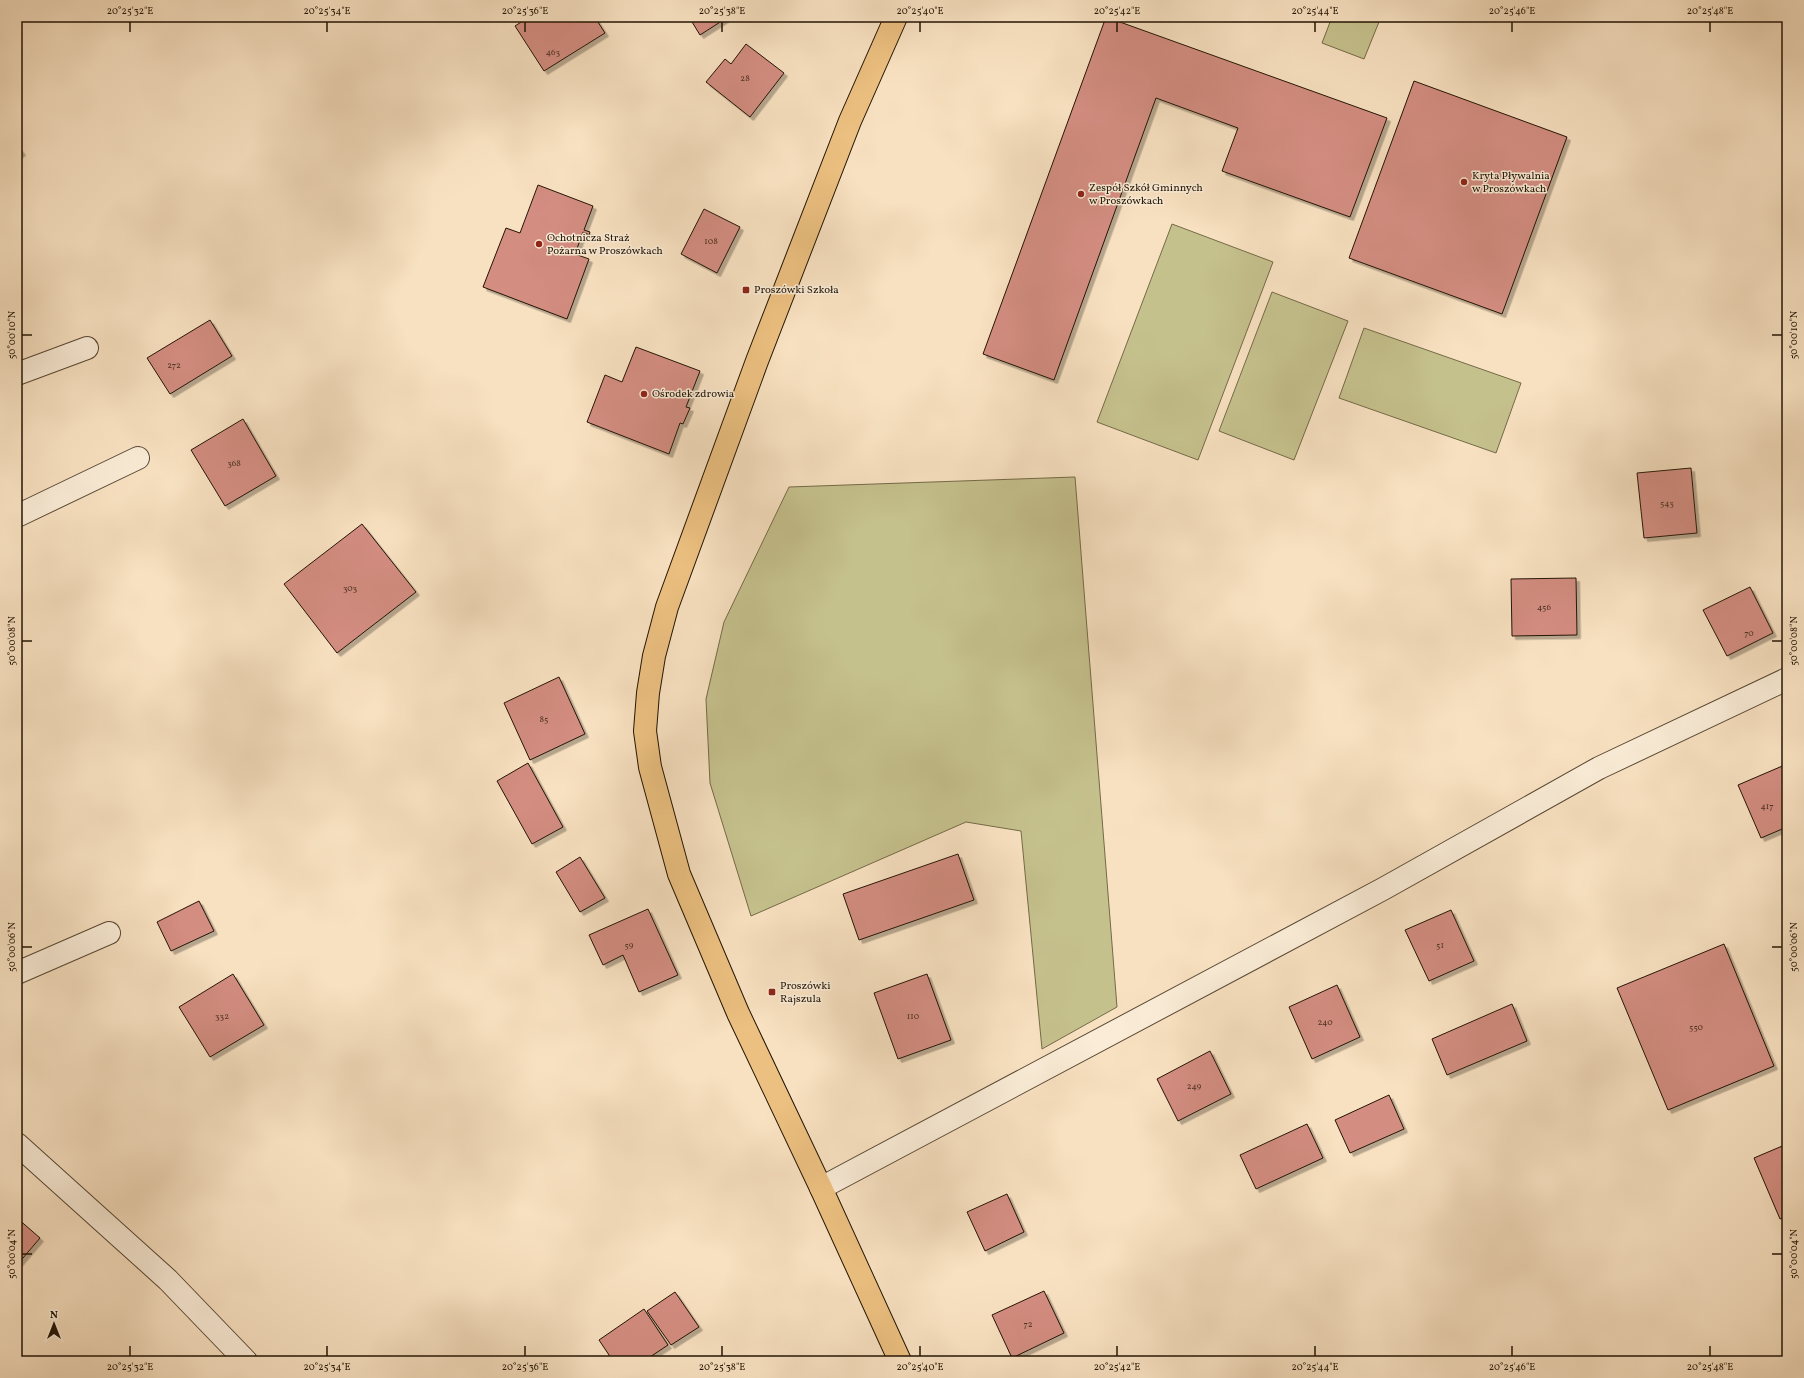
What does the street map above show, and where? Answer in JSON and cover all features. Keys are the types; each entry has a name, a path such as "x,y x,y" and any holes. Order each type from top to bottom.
{"main road":[{"path":"896,17 850,122 760,354 667,607 654,656 648,693 645,732 650,767 679,874 738,1013 821,1188 900,1361"}],"street":[{"path":"17,374 87,348"},
{"path":"17,516 138,458"},
{"path":"821,1188 1383,889 1599,768 1787,679"},
{"path":"17,973 110,933"},
{"path":"17,1144 168,1280 246,1361"}],"shaded area":[{"path":"1332,17 1381,17 1364,59 1322,43"},
{"path":"1172,224 1273,262 1198,460 1097,422"},
{"path":"1272,292 1348,321 1294,460 1219,431"},
{"path":"1364,328 1521,383 1496,453 1339,398"},
{"path":"1075,477 1117,1007 1042,1049 1021,831 966,822 751,916 710,783 706,699 724,622 789,487"}],"building":[{"path":"529,17 600,17 596,19 605,33 544,71 515,26"},
{"path":"689,17 728,17 700,35"},
{"name":"Zespół Szkół Gminnych w Proszówkach","path":"1106,17 1387,118 1350,217 1222,171 1238,128 1156,98 1054,380 983,354"},
{"path":"746,44 784,73 750,117 706,82 725,59 731,64"},
{"name":"Kryta Pływalnia w Proszówkach","path":"1414,81 1567,137 1502,314 1349,258"},
{"path":"17,145 22,152 17,156"},
{"name":"Ochotnicza Straż Pożarna w Proszówkach","path":"538,185 593,206 584,230 590,232 589,235 583,232 575,254 589,259 567,319 483,287 506,228 520,233"},
{"path":"704,209 740,227 717,273 681,254"},
{"path":"210,320 232,356 170,394 147,358"},
{"name":"Ośrodek zdrowia","path":"636,347 700,371 686,407 690,408 683,424 680,423 669,454 587,422 605,375 622,382"},
{"path":"243,419 276,476 225,506 191,450"},
{"path":"1691,468 1697,533 1644,538 1637,473"},
{"path":"362,524 416,592 337,653 284,584"},
{"path":"1576,578 1577,635 1512,636 1511,579"},
{"path":"1750,587 1773,633 1727,656 1703,610"},
{"path":"559,677 585,734 530,760 504,703"},
{"path":"528,763 563,827 532,844 497,781"},
{"path":"1787,764 1787,827 1761,838 1738,785"},
{"path":"958,854 974,900 859,940 843,894"},
{"path":"580,857 605,898 580,912 556,872"},
{"path":"199,901 214,931 171,951 157,922"},
{"path":"648,909 678,975 639,992 623,955 603,965 589,935"},
{"path":"1451,910 1474,961 1429,981 1405,930"},
{"path":"1724,944 1774,1066 1668,1110 1617,988"},
{"path":"233,974 264,1025 210,1057 179,1007"},
{"path":"927,974 951,1040 898,1059 874,993"},
{"path":"1337,985 1360,1037 1312,1059 1289,1007"},
{"path":"1512,1004 1527,1041 1447,1075 1432,1039"},
{"path":"1210,1051 1231,1094 1178,1121 1157,1079"},
{"path":"1389,1095 1404,1129 1350,1153 1335,1120"},
{"path":"1307,1124 1323,1158 1256,1189 1240,1155"},
{"path":"1787,1144 1787,1216 1780,1219 1754,1158"},
{"path":"1007,1194 1024,1232 985,1251 967,1212"},
{"path":"17,1218 40,1238 17,1265"},
{"path":"1044,1291 1064,1333 1012,1358 992,1315"},
{"path":"675,1292 699,1327 671,1345 647,1311"},
{"path":"644,1309 668,1345 644,1361 613,1361 599,1340"}],"place":[{"name":"Kryta Pływalnia w Proszówkach","path":"1464,182"},
{"name":"Zespół Szkół Gminnych w Proszówkach","path":"1081,194"},
{"name":"Ochotnicza Straż Pożarna w Proszówkach","path":"539,244"},
{"name":"Proszówki Szkoła","path":"746,290"},
{"name":"Ośrodek zdrowia","path":"644,394"},
{"name":"Proszówki Rajszula","path":"772,992"}]}
